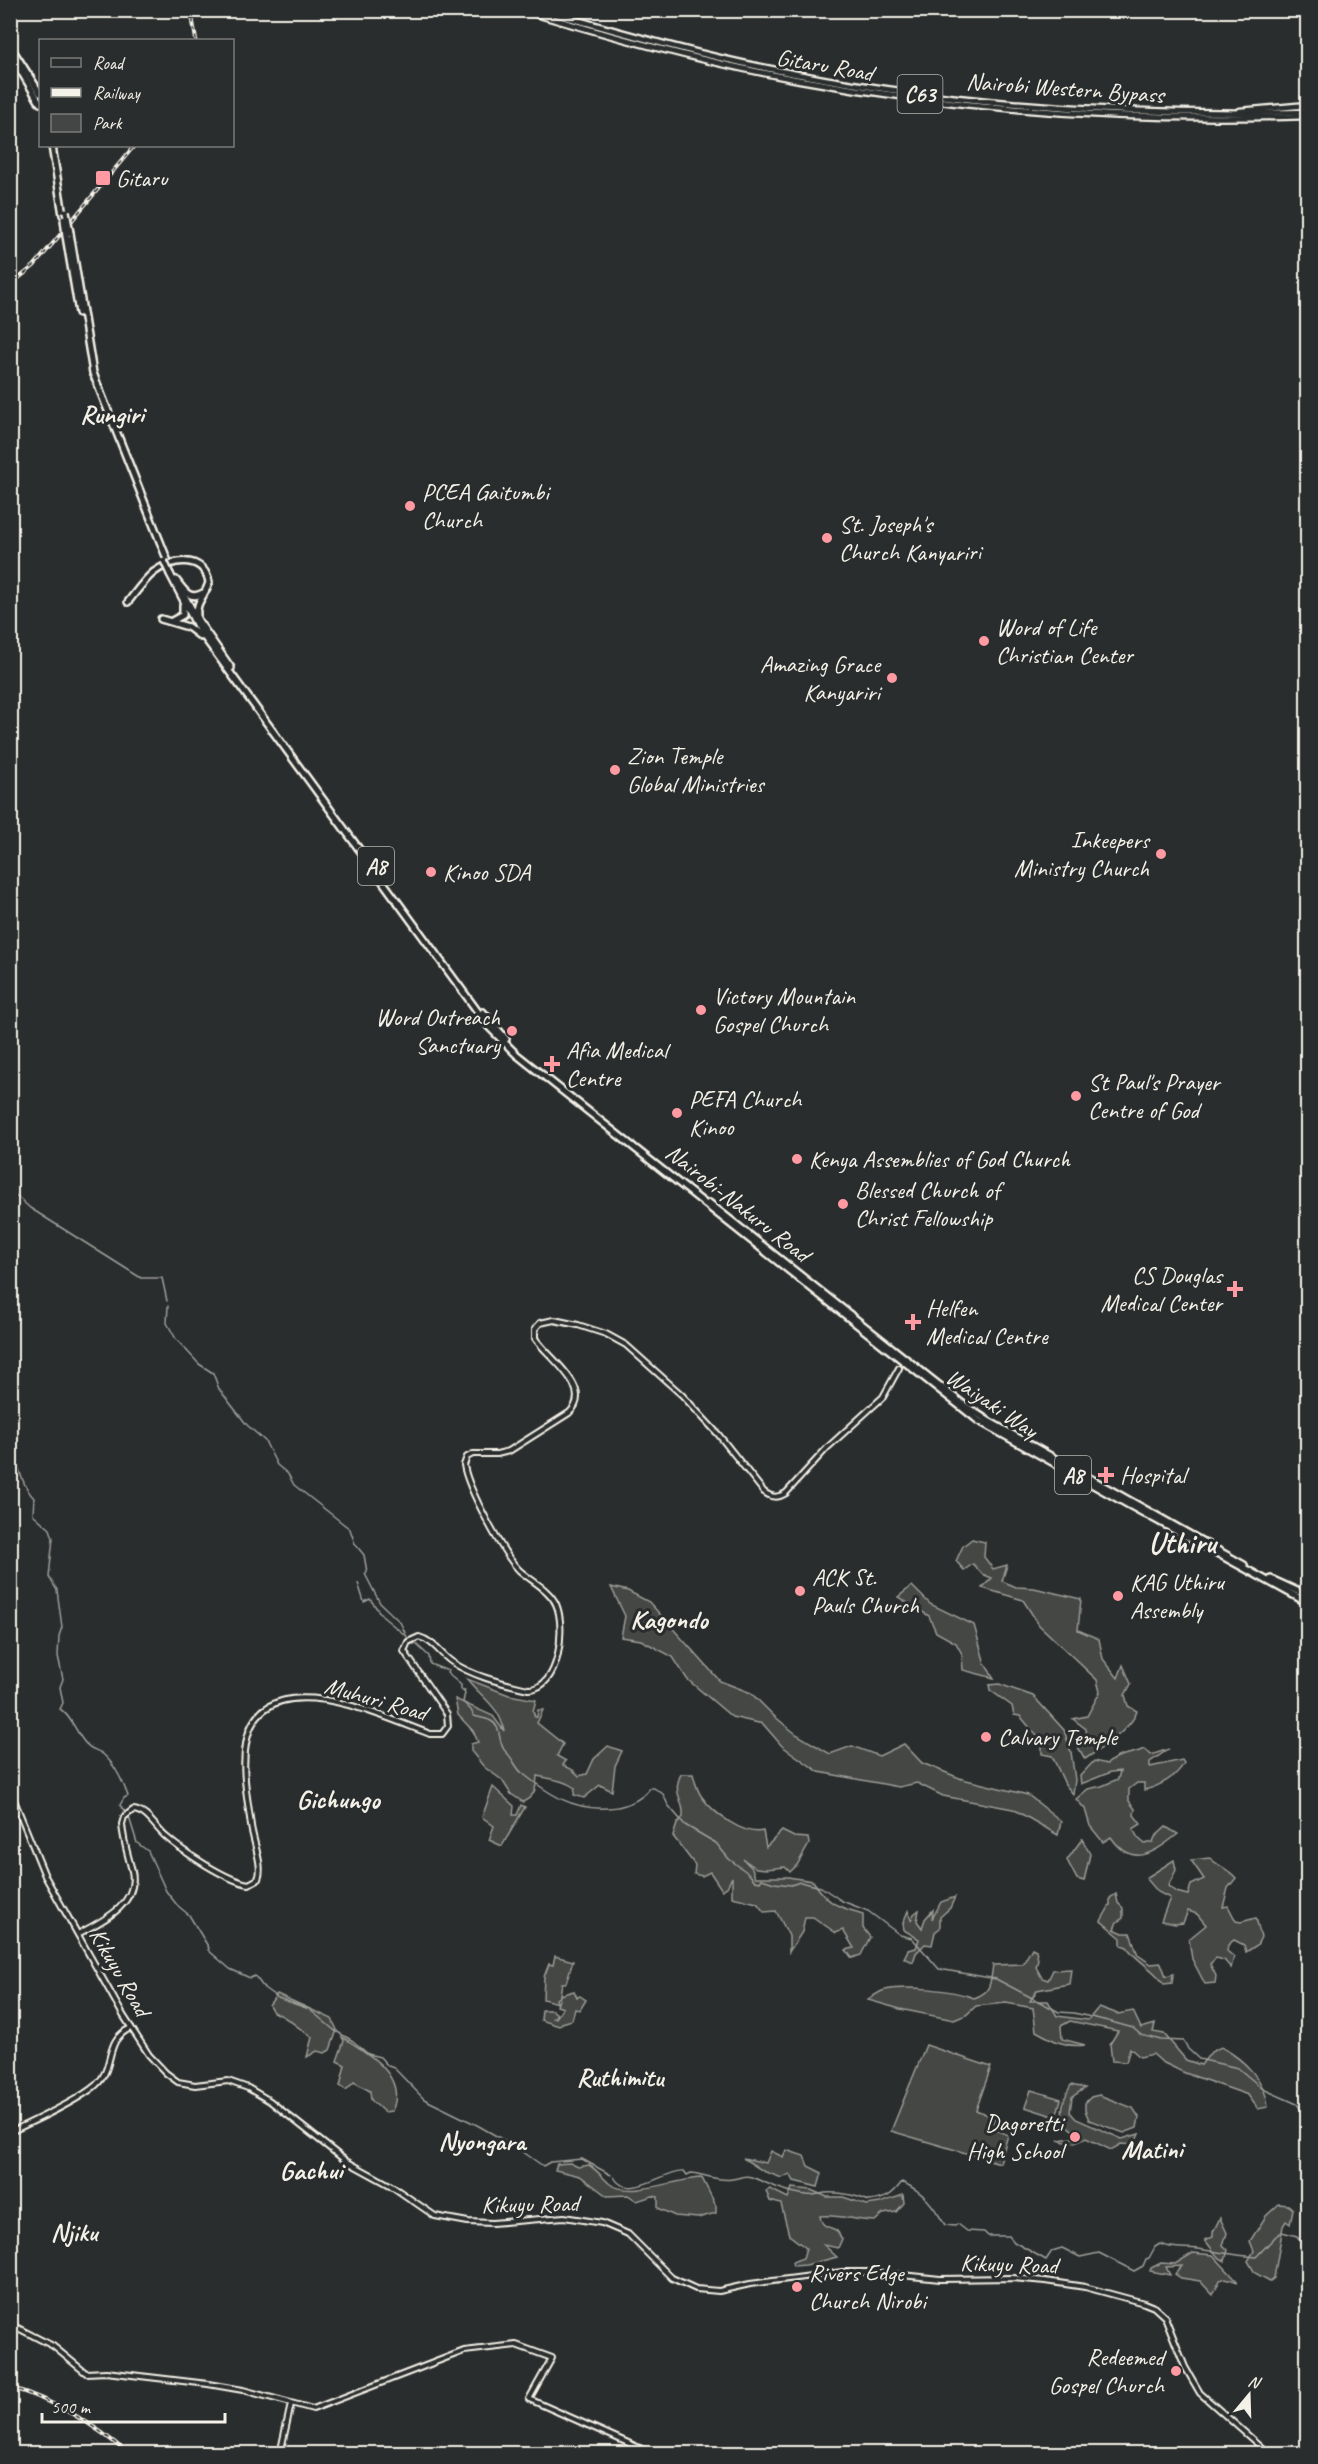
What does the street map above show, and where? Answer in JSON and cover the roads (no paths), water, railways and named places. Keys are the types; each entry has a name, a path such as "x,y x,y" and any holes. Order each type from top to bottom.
{"highway":[{"path":"10,46 39,91"},
{"path":"10,52 39,102"},
{"name":"A8","path":"54,147 89,368 183,601 218,656 489,1027 516,1054 596,1116"},
{"path":"128,602 151,574 162,567 182,560 194,562 205,572 209,582 207,590 197,605 199,622"},
{"path":"175,582 185,593 192,596 200,595 207,590"},
{"path":"170,621 181,618 184,612 175,582"},
{"name":"A8","path":"175,582 199,622 494,1026 520,1053 596,1116"},
{"path":"161,619 195,631 218,656"},
{"name":"Nairobi-Nakuru Road","path":"596,1116 856,1321"},
{"name":"Waiyaki Way","path":"856,1321 964,1405 996,1426 1274,1582 1308,1596"},
{"name":"Waiyaki Way","path":"856,1321 954,1402 1006,1438 1308,1603"}],"main road":[{"name":"Gitaru Road","path":"520,10 601,34 737,68 932,101 1060,113 1155,118 1308,115"},
{"name":"Nairobi Western Bypass","path":"541,10 759,67 888,89 1020,106 1136,112 1308,115"},
{"path":"1225,113 1308,105"},
{"name":"Muhuri Road","path":"78,1934 113,1912 128,1898 132,1873 122,1824 124,1817 133,1810 141,1812 176,1845 225,1876 244,1883 255,1882 259,1877 260,1868 252,1836 245,1771 245,1748 254,1722 269,1706 289,1698 336,1702 439,1735 447,1729 449,1718 445,1709 405,1654 406,1644 419,1637 429,1641 448,1659 471,1672 528,1689 540,1686 554,1666 560,1651 561,1637 556,1603 511,1559 478,1500 464,1465 467,1457 472,1455 509,1451 569,1413 576,1406 576,1393 567,1372 535,1338 535,1329 540,1323 554,1320 579,1325 606,1334 626,1345 682,1395 718,1434 764,1492 771,1496 779,1497 786,1493 815,1460 883,1397 894,1381 899,1368"},
{"name":"Kikuyu Road","path":"10,1790 36,1857 78,1934 148,2055 172,2079 195,2085 228,2081 249,2088 270,2101 346,2161 390,2185 435,2216 476,2222 514,2223 564,2217 602,2223 628,2234 672,2278 696,2289 719,2291 750,2284 842,2272 876,2272 940,2279 1013,2278 1073,2285 1154,2307 1169,2324 1185,2367 1200,2393 1269,2454"},
{"path":"10,2132 96,2085 107,2069 116,2037 131,2028"},
{"path":"10,2324 53,2346 86,2373 187,2380 243,2390 316,2409 461,2352 516,2345 552,2358 529,2399 653,2454"},
{"path":"280,2454 291,2404"}],"waterway":[{"path":"10,1190 30,1208 141,1278 162,1278 167,1301"},
{"path":"168,1306 167,1323 176,1339 199,1364 213,1373 219,1389 247,1425 265,1441 277,1465 288,1474 294,1485 350,1529 355,1544 364,1555 367,1572 365,1574 380,1603 400,1622 408,1639"},
{"path":"10,1438 22,1478 34,1498 33,1514 50,1529 53,1538 49,1577 57,1590 62,1627 58,1656 63,1679 60,1687 63,1703 60,1709 70,1718 85,1743 104,1755 115,1769 128,1796 120,1805 125,1812"},
{"path":"358,1583 364,1602 370,1599 383,1617 405,1635"},
{"path":"412,1644 416,1644 429,1656 430,1664 448,1671 447,1673 461,1685 461,1690 465,1690 463,1691 465,1693 463,1702 474,1716 487,1719 495,1724 503,1749 520,1771 542,1788 562,1799 594,1808 613,1808 631,1803 642,1797 650,1788 654,1788 663,1794 668,1805 685,1825 716,1843 729,1859 755,1881 760,1882 762,1879 791,1885 800,1882 821,1887 842,1901 868,1911 900,1935 912,1938 939,1969 996,1979 1059,2012 1108,2021 1133,2028 1141,2035 1161,2040 1184,2041 1188,2049 1199,2059 1238,2068 1263,2089 1297,2104 1308,2119"},
{"path":"129,1817 137,1843 148,1851 166,1891 189,1915 209,1948 208,1950 230,1969 250,1978 255,1976 264,1988 278,1998 309,2009 368,2054 380,2057 424,2099 477,2125 516,2147 543,2166 550,2162 582,2159 611,2175"},
{"path":"614,2177 620,2184 629,2187 648,2183 677,2171 684,2171 687,2175 691,2173 727,2180 748,2176 800,2194 842,2194 869,2201 888,2196 902,2182 927,2200 945,2225 958,2224 967,2231 984,2232 988,2236 1009,2236 1014,2242 1046,2260 1052,2251 1062,2248 1080,2257 1099,2253 1134,2271 1143,2266 1155,2247 1160,2244 1175,2248 1256,2257 1282,2232 1297,2236 1303,2247 1308,2250"}],"railway":[{"path":"191,10 196,39"},
{"path":"10,285 34,266 133,147"},
{"path":"10,2387 73,2414 101,2432 128,2454"}],"place":[{"name":"Gitaru","path":"103,178"},
{"name":"PCEA Gaitumbi Church","path":"410,506"},
{"name":"St. Joseph's Church Kanyariri","path":"827,538"},
{"name":"Word of Life Christian Center","path":"984,641"},
{"name":"Amazing Grace Kanyariri","path":"892,678"},
{"name":"Zion Temple Global Ministries","path":"615,770"},
{"name":"Inkeepers Ministry Church","path":"1161,854"},
{"name":"Kinoo SDA","path":"431,872"},
{"name":"Victory Mountain Gospel Church","path":"701,1010"},
{"name":"Word Outreach Sanctuary","path":"512,1031"},
{"name":"Afia Medical Centre","path":"552,1064"},
{"name":"St Paul's Prayer Centre of God","path":"1076,1096"},
{"name":"PEFA Church Kinoo","path":"677,1113"},
{"name":"Kenya Assemblies of God Church","path":"797,1159"},
{"name":"Blessed Church of Christ Fellowship","path":"843,1204"},
{"name":"CS Douglas Medical Center","path":"1235,1289"},
{"name":"Helfen Medical Centre","path":"913,1322"},
{"name":"Hospital","path":"1106,1475"},
{"name":"ACK St. Pauls Church","path":"800,1591"},
{"name":"KAG Uthiru Assembly","path":"1118,1596"},
{"name":"Calvary Temple","path":"986,1737"},
{"name":"Dagoretti High School","path":"1075,2137"},
{"name":"Rivers Edge Church Nirobi","path":"797,2287"},
{"name":"Redeemed Gospel Church","path":"1176,2371"}],"district":[{"name":"Rungiri","path":"112,414"},
{"name":"Uthiru","path":"1182,1543"},
{"name":"Kagondo","path":"669,1619"},
{"name":"Gichungo","path":"338,1799"},
{"name":"Ruthimitu","path":"620,2077"},
{"name":"Nyongara","path":"482,2141"},
{"name":"Matini","path":"1152,2149"},
{"name":"Gachui","path":"311,2170"},
{"name":"Njiku","path":"74,2232"}]}
